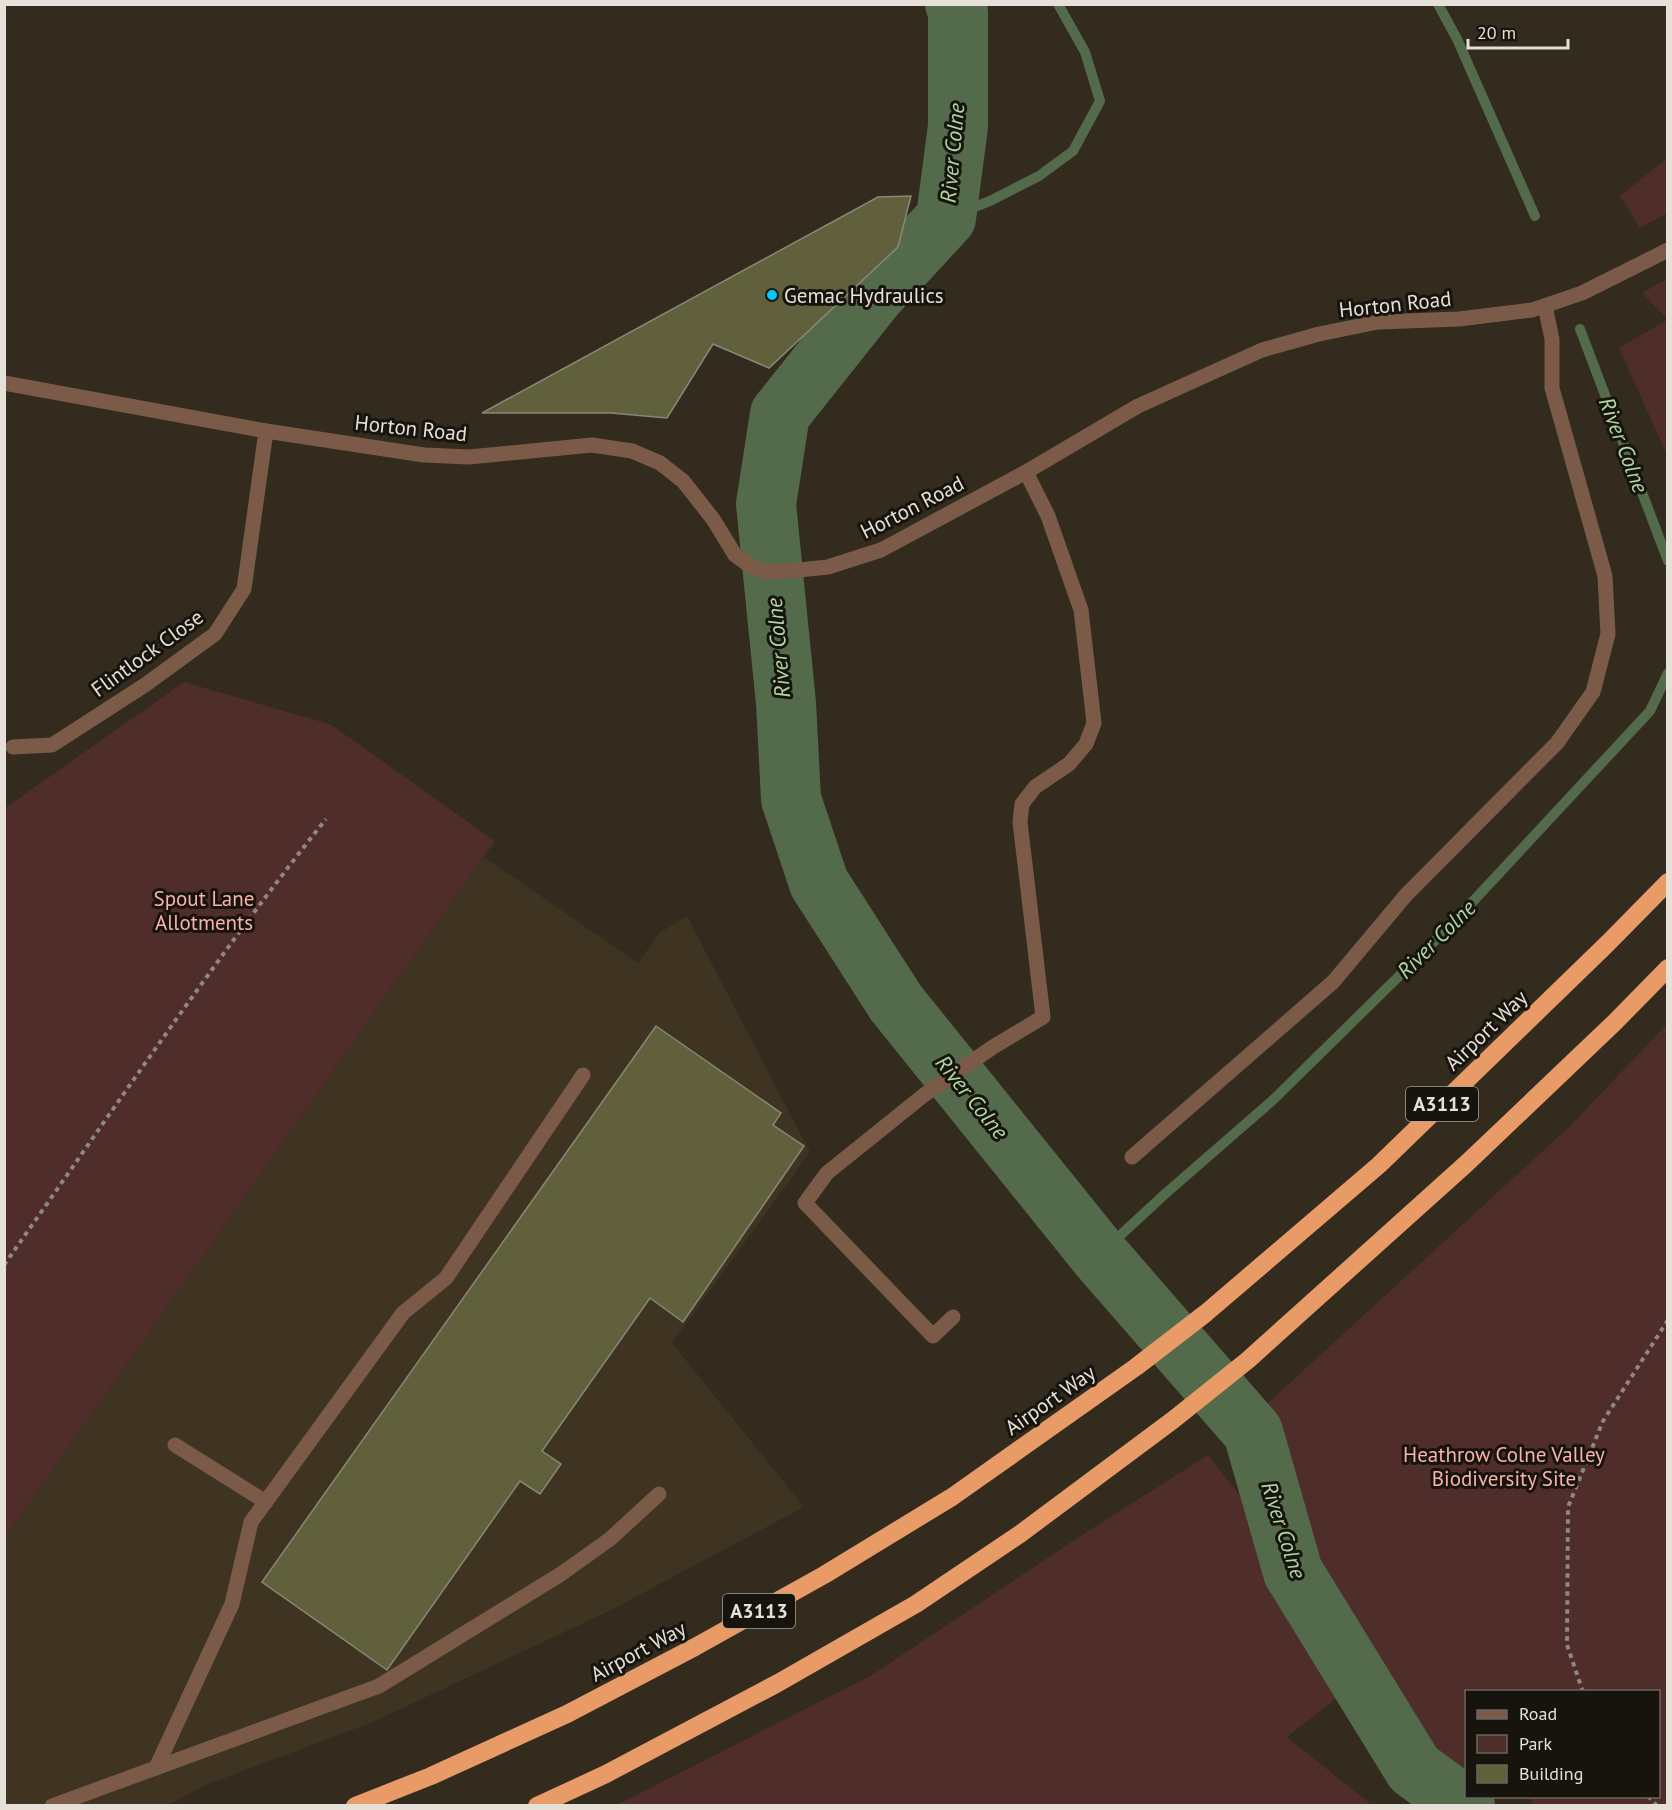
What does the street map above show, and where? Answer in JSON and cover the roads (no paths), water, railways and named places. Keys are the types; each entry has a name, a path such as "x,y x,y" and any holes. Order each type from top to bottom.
{"highway":[{"name":"Airport Way","path":"355,1806 431,1776 567,1714 814,1581 952,1497 1136,1367 1206,1313 1378,1165 1668,882"},
{"name":"A3113","path":"537,1806 690,1731 916,1604 1020,1534 1173,1420 1248,1360 1467,1163 1614,1023 1668,968"}],"street":[{"name":"Horton Road","path":"4,383 266,431 424,454 469,457 592,445 632,451 660,462 683,481 713,519 735,555 750,566 767,572 828,567 881,550 1026,472 1138,406 1262,350 1318,334 1378,322 1459,319 1532,310 1582,293 1668,250"},
{"path":"1132,1158 1333,982 1406,895 1557,743 1593,692 1608,634 1605,576 1552,388 1552,339 1545,306"},
{"name":"Flintlock Close","path":"13,747 52,746 145,685 215,633 244,589 266,431"},
{"path":"953,1317 933,1336 806,1203 827,1173 924,1095 993,1047 1043,1017 1020,822 1022,804 1035,787 1069,765 1086,744 1094,723 1081,610 1048,516 1026,472"},
{"path":"156,1768 232,1604 252,1522 404,1313 446,1278 583,1075"},
{"path":"175,1445 266,1502"},
{"path":"52,1806 379,1686 561,1574 610,1539 659,1494"}],"waterway":[{"name":"River Colne","path":"955,4 958,12 958,126 946,218 873,297 780,414 766,504 786,703 791,799 819,883 896,1003 1099,1255 1253,1432 1293,1572 1414,1769 1465,1806"},
{"path":"946,218 990,201 1039,176 1073,151 1100,101 1085,52 1058,4"},
{"name":"River Colne","path":"1438,4 1457,39 1535,216"},
{"name":"River Colne","path":"1580,329 1668,561"},
{"name":"River Colne","path":"1099,1255 1273,1100 1451,925 1650,711 1668,673"}],"place":[{"name":"Gemac Hydraulics","path":"772,295"}],"park label":[{"name":"Spout Lane Allotments","path":"204,910"},
{"name":"Heathrow Colne Valley Biodiversity Site","path":"1504,1466"}]}
